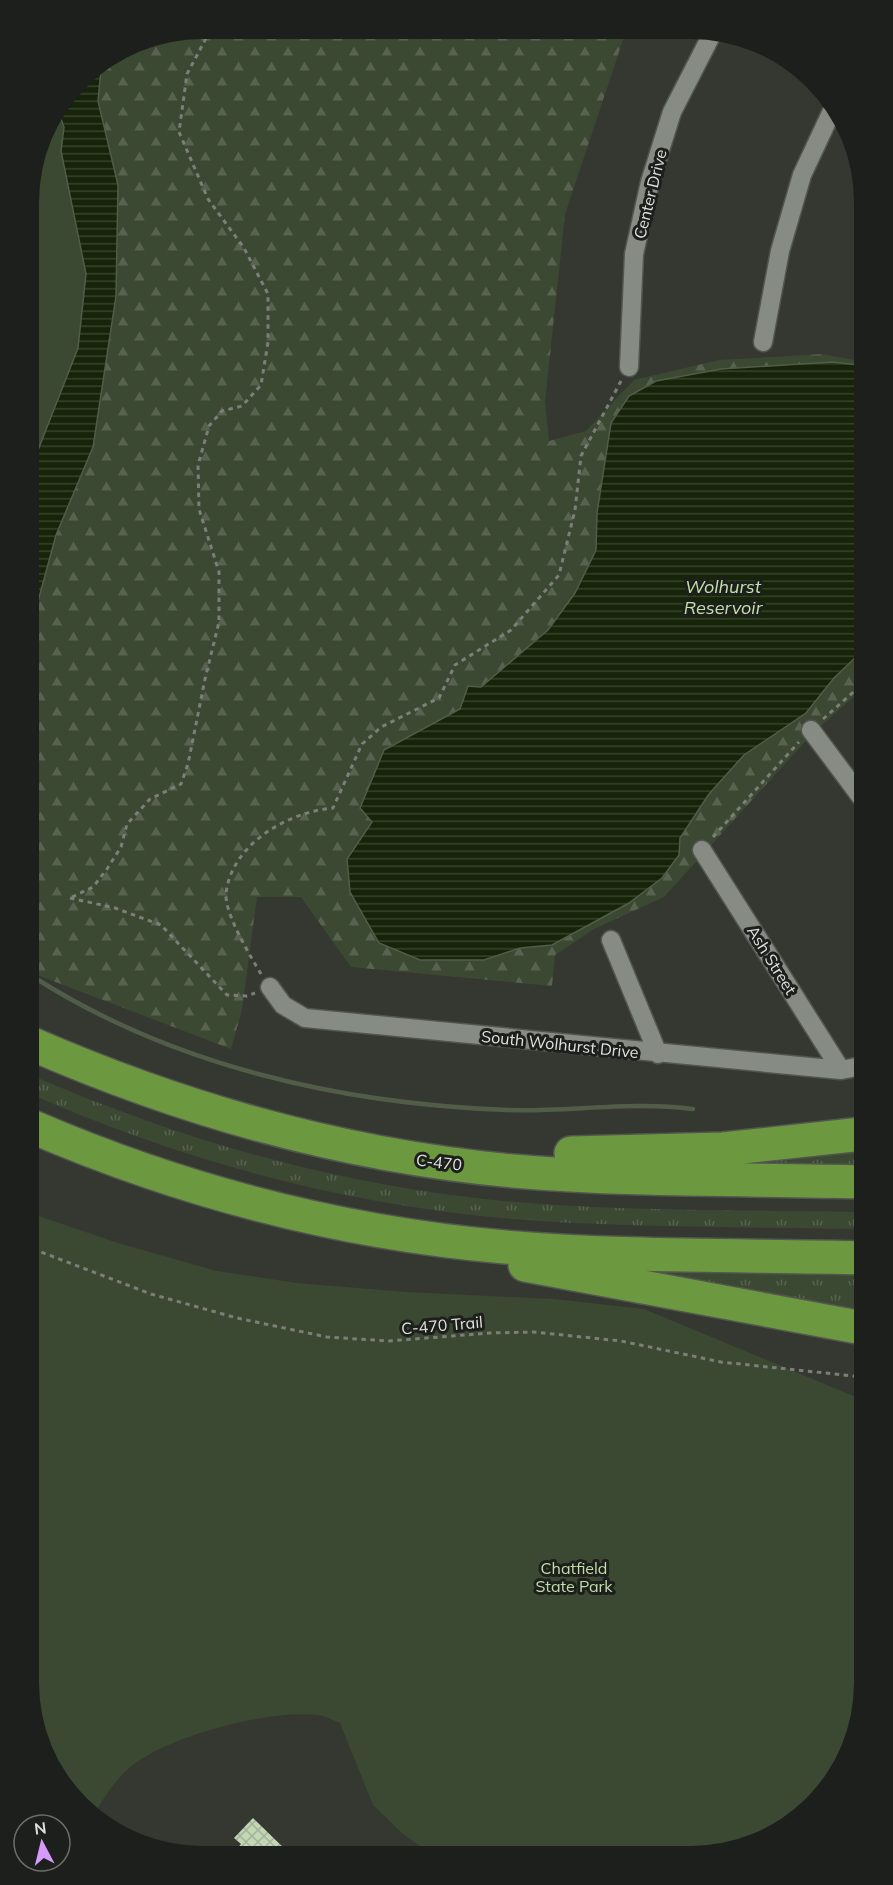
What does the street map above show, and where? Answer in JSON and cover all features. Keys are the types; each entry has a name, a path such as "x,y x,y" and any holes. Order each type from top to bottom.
{"highway":[{"path":"39,1032 107,1061 236,1103 342,1127 453,1145 542,1152 636,1153 731,1148 854,1135"},
{"name":"C-470","path":"39,1046 139,1088 218,1114 309,1138 405,1157 512,1171 579,1175 854,1182"},
{"path":"39,1129 110,1158 235,1198 340,1222 530,1249 854,1258"},
{"path":"449,1239 484,1254 527,1266 854,1326"}],"street":[{"name":"Center Drive","path":"629,367 634,254 650,182 672,112 709,40"},
{"path":"763,342 780,251 799,186 829,117"},
{"path":"811,730 854,788"},
{"name":"Ash Street","path":"702,850 841,1070"},
{"path":"611,940 658,1054"},
{"name":"South Wolhurst Drive","path":"270,987 283,1005 305,1018 658,1054 841,1070 854,1068"}],"path":[{"path":"206,39 188,74 179,132 208,200 244,248 268,294 268,342 261,384 242,406 222,411 209,426 198,465 199,508 219,572 219,622 188,764 181,784 150,799 128,824 121,847 93,887 70,898 115,908 161,925 228,995 247,996 270,987 241,941 226,896 239,858 269,829 321,809 333,808 362,744 381,726 439,698 455,665 511,630 559,575 575,510 581,456 629,367"},
{"path":"702,850 779,762 854,691"},
{"name":"C-470 Trail","path":"39,1251 152,1294 237,1318 327,1337 389,1341 534,1332 621,1341 721,1362 854,1376"}],"green space":[{"path":"623,39 565,214 545,402 549,441 586,431 634,380 719,360 822,354 854,360 854,364 832,362 611,423 597,513 596,550 575,593 548,630 480,687 468,687 460,709 432,726 347,859 484,960 520,948 553,945 629,903 662,878 679,855 680,838 709,794 744,755 806,713 834,678 854,659 854,696 812,734 664,897 594,929 555,955 552,986 351,967 301,897 257,897 242,1010 231,1049 39,976 39,598 56,535 93,447 118,185 98,101 101,75 103,73 140,51 181,40"},
{"path":"61,120 64,127 61,151 86,274 78,348 39,448 39,191 51,140"},
{"path":"39,1078 131,1115 231,1148 281,1162 384,1185 543,1204 649,1209 854,1212 854,1229 600,1224 513,1219 451,1212 390,1203 268,1177 149,1141 39,1098"},
{"path":"854,1145 854,1166 709,1163"},
{"name":"Chatfield State Park","path":"39,1216 118,1243 217,1271 297,1283 407,1292 554,1299 644,1309 854,1396 854,1694 851,1715 842,1745 827,1774 806,1798 772,1824 753,1834 712,1845 420,1846 403,1834 373,1805 340,1723 321,1716 297,1714 245,1721 217,1728 164,1747 126,1771 98,1808 73,1782 51,1745 40,1704"},
{"path":"608,1268 854,1274 854,1315"}],"water":[{"path":"101,75 98,101 118,185 116,296 93,447 56,535 39,598 39,448 78,348 86,274 61,151 64,127 61,120 79,95"},
{"name":"Wolhurst Reservoir","path":"832,362 854,364 854,659 834,678 806,713 744,755 709,794 680,838 679,855 662,878 629,903 552,945 520,948 484,960 420,960 379,943 350,892 347,859 372,822 360,808 384,750 460,709 468,686 481,687 548,630 575,593 596,550 597,513 611,423 629,396 656,381 721,369"}],"building":[{"path":"253,1818 282,1846 239,1846 241,1844 234,1838"}],"waterway":[{"path":"39,980 86,1007 142,1034 200,1056 321,1089 383,1099 507,1110 623,1106 693,1109"}]}
